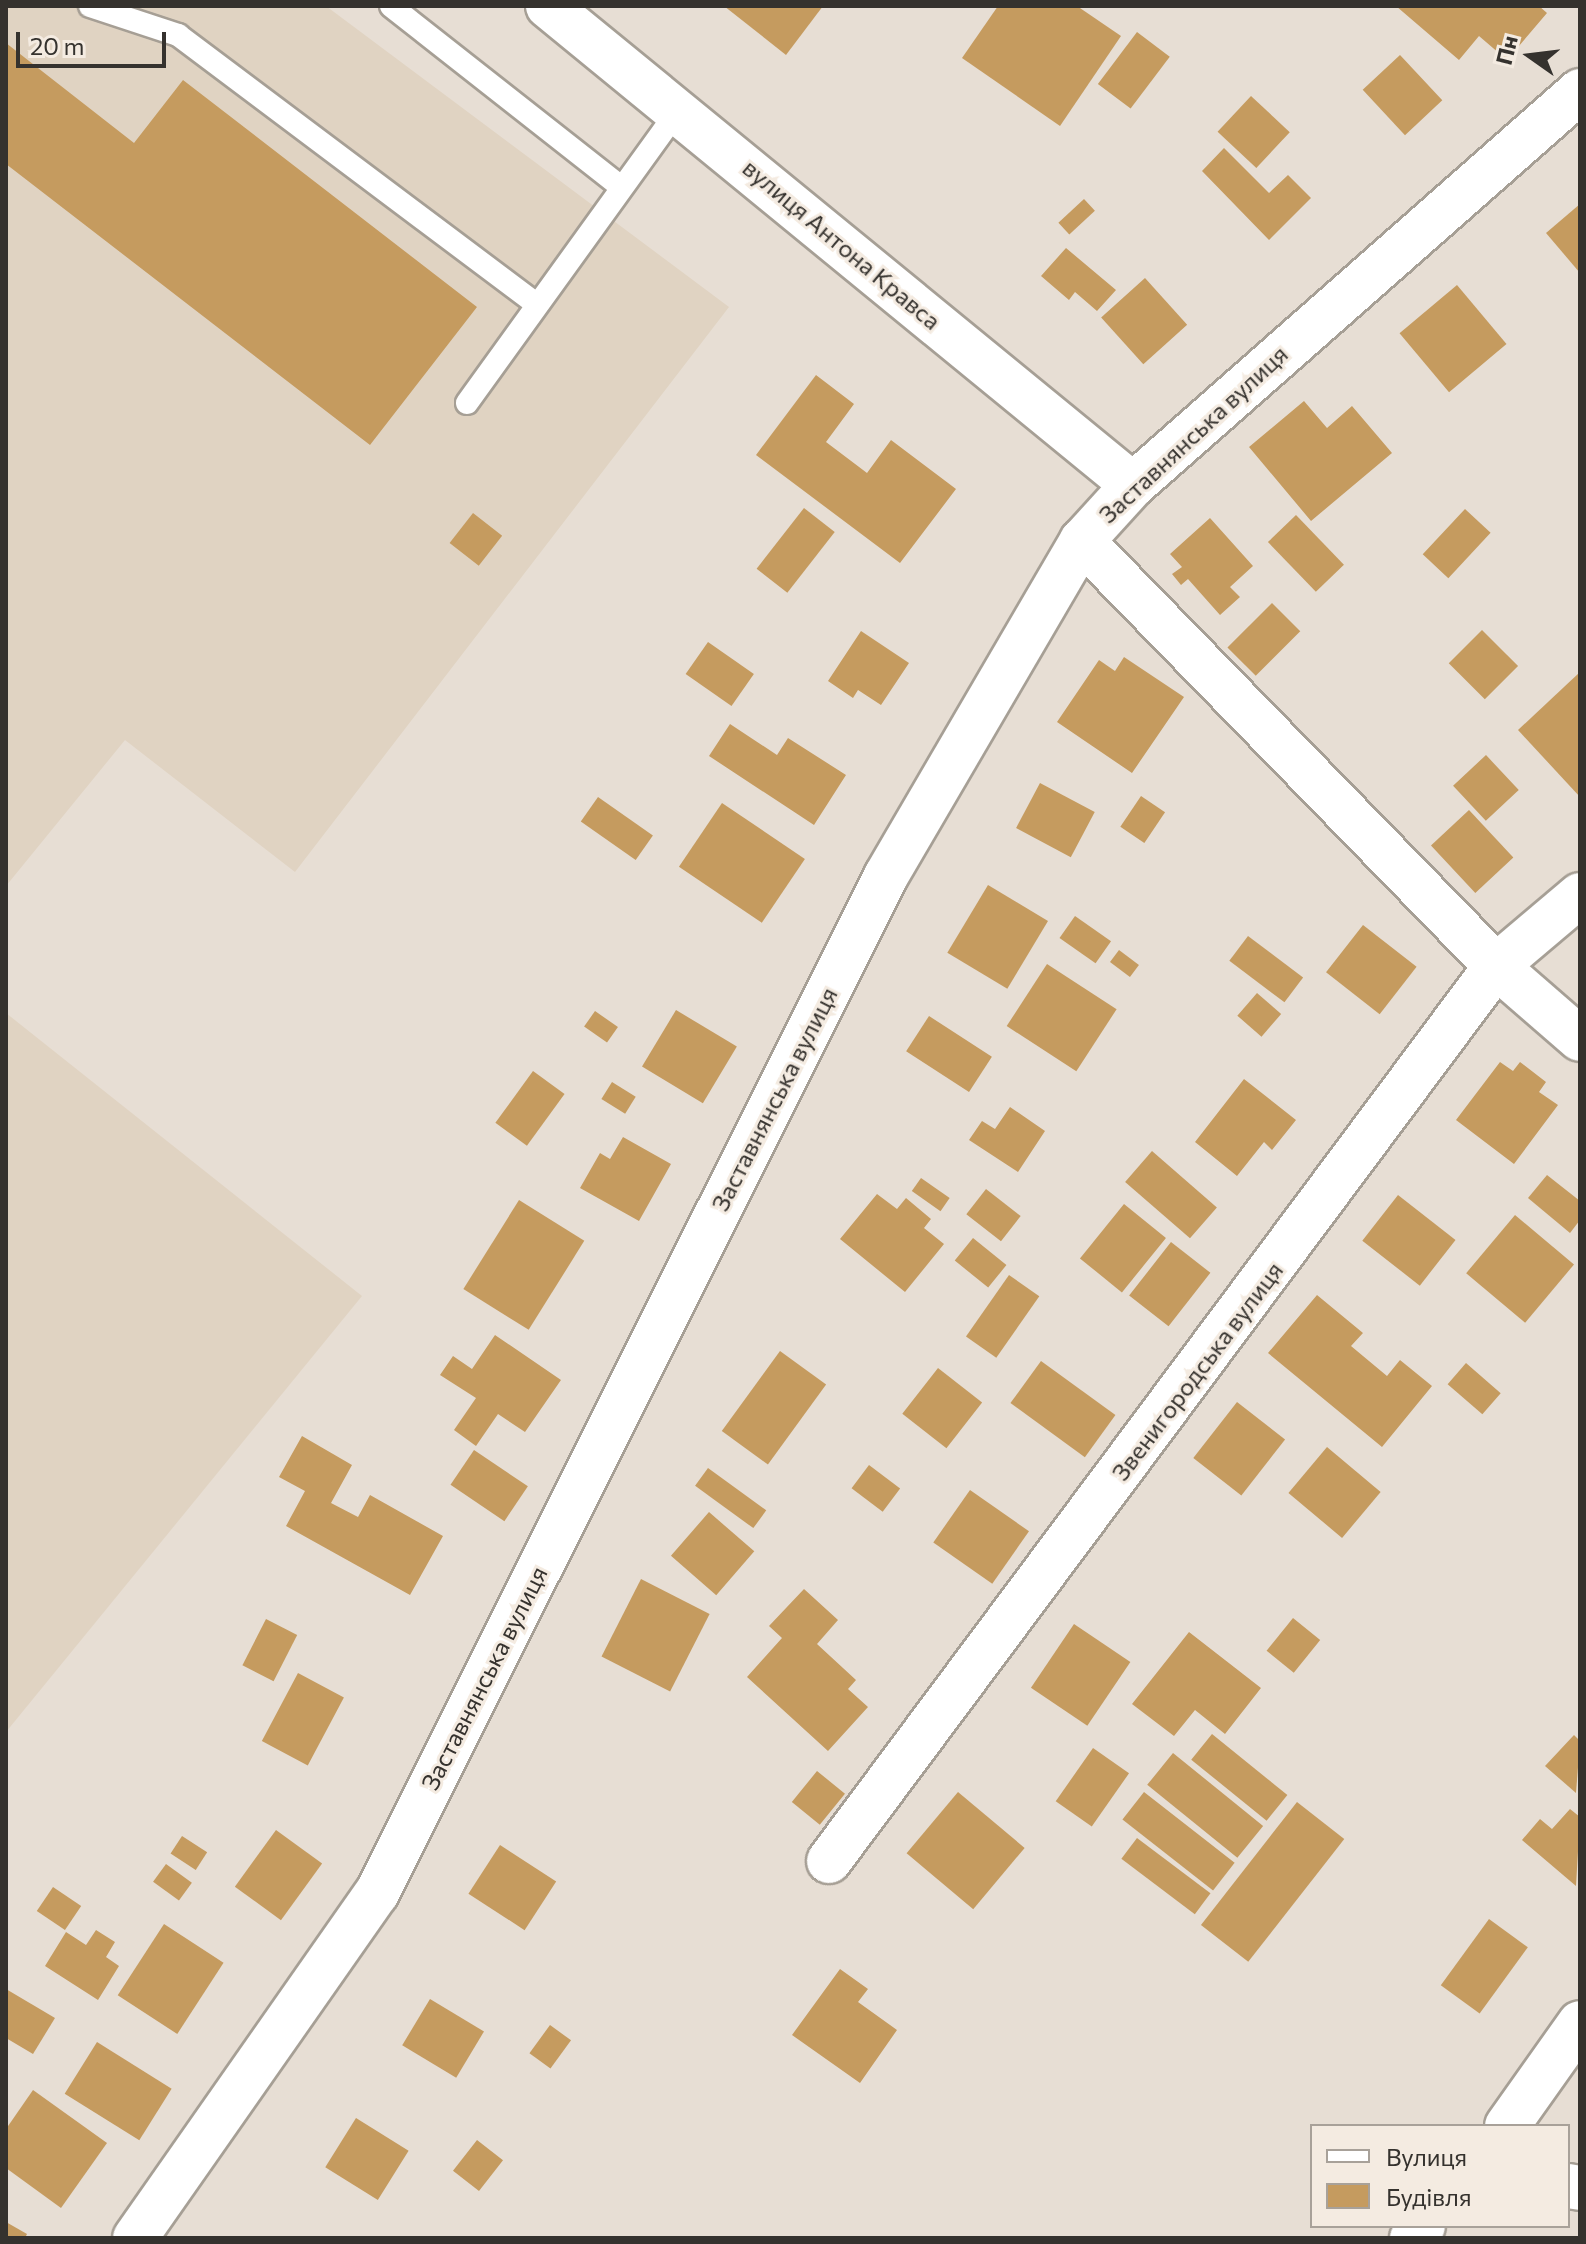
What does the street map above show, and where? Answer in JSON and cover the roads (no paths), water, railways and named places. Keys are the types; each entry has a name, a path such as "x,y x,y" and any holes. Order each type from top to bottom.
{"street":[{"name":"вулиця Антона Кравса","path":"548,6 679,109 1133,485"},
{"name":"Заставнянська вулиця","path":"135,2238 377,1893 886,876 1082,541 1133,485 1580,91"},
{"path":"1082,541 1496,966 1580,1039"},
{"name":"Звенигородська вулиця","path":"829,1861 1496,966 1580,895"},
{"path":"1508,2124 1580,2023"}],"lane":[{"path":"90,6 178,35 535,303"},
{"path":"391,6 621,187"},
{"path":"467,403 535,303 679,109"}]}
